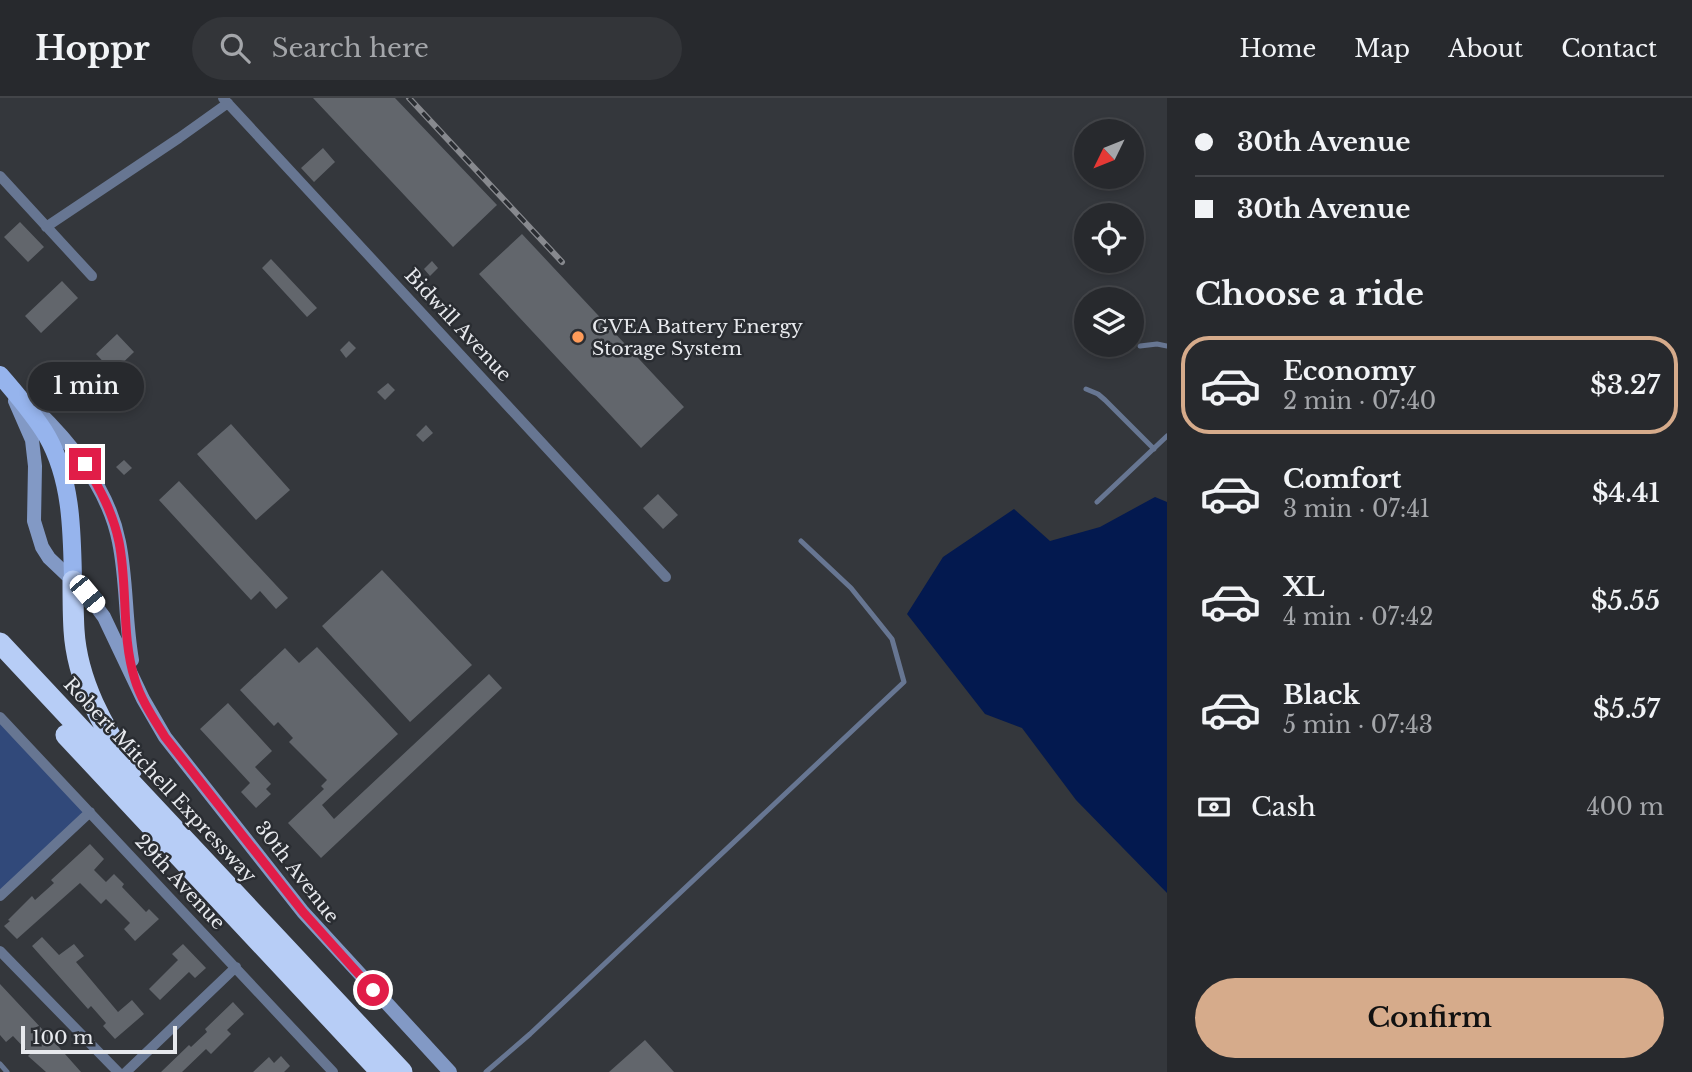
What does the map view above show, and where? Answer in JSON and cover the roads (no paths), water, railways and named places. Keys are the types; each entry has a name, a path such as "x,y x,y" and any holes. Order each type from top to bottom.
{"highway":[{"path":"73,581 74,632 79,662 100,717 131,768 236,895"},
{"name":"Robert Mitchell Expressway","path":"0,643 402,1072"},
{"name":"Robert Mitchell Expressway","path":"0,665 381,1072"}],"main road":[{"path":"0,376 39,423 57,458 68,502 73,581"},
{"name":"30th Avenue","path":"0,376 20,409 32,440 35,466 34,521 37,535 49,558 104,617 150,713 165,737 303,912 450,1072"},
{"name":"30th Avenue","path":"0,376 68,443 85,464 108,505 119,542 127,629 135,679"}],"street":[{"path":"46,227 179,138 225,101"},
{"name":"Bidwill Avenue","path":"225,101 666,577"},
{"path":"0,176 92,276"},
{"name":"29th Avenue","path":"0,717 333,1072"},
{"path":"0,896 90,812"},
{"path":"0,951 118,1072"},
{"path":"126,1072 236,967"}],"lane":[{"path":"1144,346 1167,346"},
{"path":"1086,389 1105,400 1154,449"},
{"path":"1097,502 1167,436"},
{"path":"486,1072 530,1034 904,682 892,639 851,589 801,541"},
{"path":"0,1064 7,1072"}],"railway":[{"path":"409,98 562,262"}],"place":[{"name":"GVEA Battery Energy Storage System","path":"578,337"}]}
